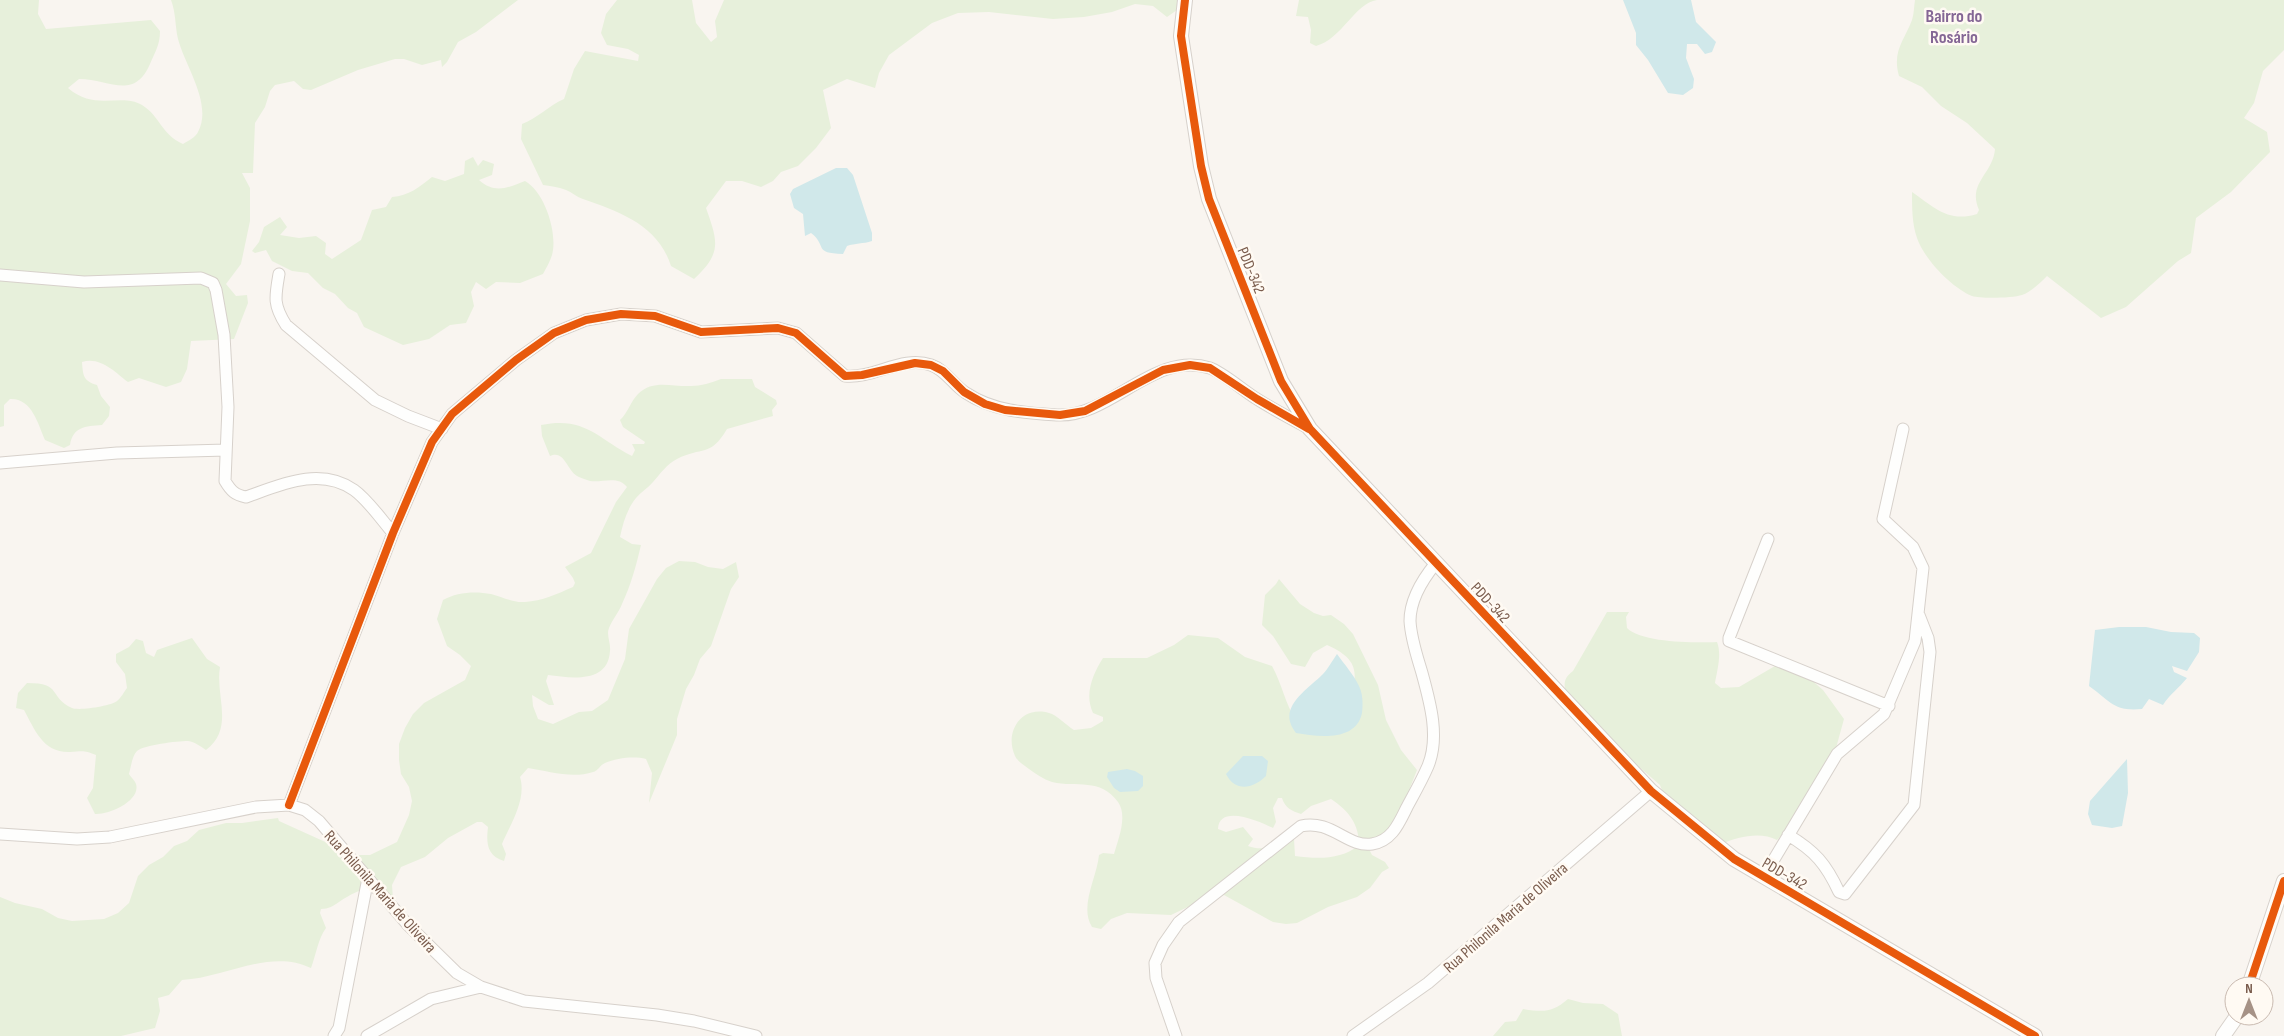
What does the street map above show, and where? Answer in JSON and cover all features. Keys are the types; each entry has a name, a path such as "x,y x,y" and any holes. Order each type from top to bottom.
{"street":[{"name":"PDD-342","path":"1185,0 1181,36 1201,166 1209,199 1281,381 1310,429 1651,790 1734,859 2035,1036"},
{"path":"278,274 277,311 286,325 375,400 408,416 442,429"},
{"path":"0,275 84,282 201,278 213,283 224,335 228,407 225,482 230,490 237,496 246,497 298,479 319,478 340,482 355,490 393,533"},
{"path":"289,805 393,533 432,442 452,414 487,383 554,333 586,320 621,314 655,316 701,332 778,328 796,333 846,376 862,375 915,362 931,364 943,371 964,392 984,404 1005,410 1060,415 1085,411 1163,370 1190,365 1210,368 1257,399 1310,429"},
{"path":"1764,876 1837,754 1869,729 1889,706 1915,640 1923,568 1920,557 1913,547 1883,519 1903,428"},
{"path":"0,463 117,453 226,450"},
{"path":"1768,539 1728,638 1729,642 1889,706"},
{"path":"1176,1036 1156,978 1155,963 1163,945 1179,922 1300,826 1319,824 1362,843 1372,844 1387,838 1397,828 1428,765 1433,747 1433,724 1412,637 1410,620 1414,599 1422,580 1436,563"},
{"path":"1788,835 1806,846 1826,865 1839,892 1846,894 1914,805 1930,652 1928,638 1919,613"},
{"name":"Rua Philonila Maria de Oliveira","path":"1353,1036 1428,983 1651,790"},
{"name":"Rua Philonila Maria de Oliveira","path":"0,834 77,839 110,837 168,827 256,807 289,805 305,810 319,821 408,925 457,973 481,987 524,1001 657,1015 694,1021 756,1036"},
{"path":"334,1036 339,1028 368,878"},
{"path":"2252,976 2284,881"},
{"path":"367,1036 431,999 481,987"}],"green space":[{"path":"0,0 39,0 38,14 46,29 151,20 160,31 159,40 144,75 136,82 120,85 79,79 68,88 88,99 126,100 142,105 153,114 170,135 183,144 197,134 202,121 202,109 196,85 181,50 171,0 518,0 476,32 458,42 447,62 442,67 441,60 422,65 404,59 395,59 358,70 311,90 303,89 294,81 275,85 270,91 265,107 255,123 253,173 242,173 250,188 250,221 241,264 226,284 236,296 247,295 248,303 234,339 191,341 187,369 181,382 166,387 139,378 128,382 101,363 95,361 82,362 86,379 97,385 101,396 110,407 109,416 102,425 85,427 77,431 70,445 64,448 45,440 37,420 29,407 18,400 10,399 4,405 4,426 0,427"},
{"path":"617,0 692,0 696,23 711,42 717,37 715,21 724,0 1180,0 1177,10 1167,17 1153,6 1135,4 1112,12 1084,17 1053,19 989,12 958,13 932,23 889,55 879,73 875,88 847,79 823,90 831,128 816,148 798,166 781,172 773,181 761,187 742,181 726,181 706,208 713,230 715,247 709,262 694,279 671,266 657,240 636,222 566,190 543,185 521,139 522,124 564,99 574,69 585,51 638,61 639,55 628,49 607,45 601,33 606,14"},
{"path":"1299,0 1377,0 1362,7 1333,36 1316,46 1310,43 1311,30 1308,17 1296,16"},
{"path":"1915,0 2284,0 2284,50 2263,71 2254,103 2244,118 2267,132 2270,152 2231,192 2196,218 2191,253 2178,261 2126,307 2101,318 2047,276 2039,284 2022,295 1997,298 1972,296 1948,280 1926,255 1917,238 1914,227 1912,192 1949,215 1967,216 1977,214 1979,210 1976,201 1978,185 1990,165 1995,149 1967,123 1941,106 1922,87 1899,76 1897,67 1898,53 1912,20"},
{"path":"473,157 478,166 483,160 494,164 492,175 479,180 490,187 501,188 525,181 532,186 548,214 553,236 552,255 543,274 520,283 496,282 486,289 476,282 471,292 474,306 466,323 450,325 429,339 403,345 364,327 357,313 348,308 335,294 323,288 308,273 292,271 272,261 266,250 255,253 252,251 259,242 264,227 280,217 287,227 280,235 299,238 316,236 326,243 325,254 332,259 361,240 372,210 386,207 392,197 409,193 432,177 445,181 464,174 465,161"},
{"path":"721,379 752,379 755,387 776,400 777,404 772,410 773,416 727,429 716,444 710,448 686,455 670,464 636,498 626,516 620,537 632,544 641,545 628,590 608,631 610,651 608,662 596,674 587,676 567,677 548,675 546,681 554,705 549,705 532,695 533,706 538,719 553,724 579,712 592,711 608,700 625,659 629,629 657,579 666,568 679,561 695,562 708,567 723,569 736,562 739,577 731,589 711,646 700,659 686,689 677,719 677,735 649,803 652,773 646,759 615,760 603,764 595,771 577,775 528,768 520,777 522,785 519,803 502,844 506,854 504,861 498,859 491,852 487,838 488,827 482,822 477,822 448,838 425,857 401,867 392,885 393,899 371,890 366,890 354,893 331,907 321,909 320,913 326,928 319,942 311,968 280,961 264,962 182,980 169,995 158,998 160,1011 155,1028 121,1036 0,1036 0,897 15,903 42,909 58,918 72,921 104,919 118,913 129,903 138,876 149,865 163,857 174,846 187,841 199,830 226,823 242,823 278,818 279,821 354,855 370,855 397,842 409,815 412,801 409,787 401,774 399,760 399,744 405,728 413,714 424,703 465,680 471,666 447,646 437,619 443,600 460,594 479,593 491,594 516,602 525,602 543,599 573,587 575,583 573,578 565,567 591,553 616,502 627,487 615,480 590,481 579,477 563,458 555,455 550,456 542,436 541,425 556,423 580,426 590,430 632,456 635,450 632,444 644,444 645,442 623,427 620,420 638,394 644,389 656,385 695,386"},
{"path":"1279,579 1300,604 1314,613 1323,616 1331,615 1344,624 1353,634 1378,685 1386,720 1401,750 1417,770 1393,831 1369,849 1372,855 1385,862 1389,868 1382,872 1370,888 1357,897 1328,907 1297,923 1273,922 1224,895 1194,904 1171,915 1127,913 1111,919 1101,929 1092,927 1088,919 1087,910 1099,855 1103,853 1114,854 1121,828 1121,808 1111,794 1104,789 1096,786 1052,782 1021,763 1016,758 1012,747 1012,738 1017,722 1030,713 1039,712 1052,714 1074,730 1091,728 1103,721 1103,717 1093,713 1089,699 1093,677 1103,658 1147,658 1174,645 1188,635 1218,638 1245,657 1272,666 1296,721 1350,705 1355,676 1351,662 1346,656 1327,645 1313,653 1305,667 1291,664 1273,636 1262,625 1265,595","holes":["1278,798 1282,798 1289,809 1301,814 1311,806 1331,799 1343,808 1352,819 1359,837 1359,845 1337,856 1321,858 1295,856 1294,839 1271,847 1254,848 1248,846 1253,839 1243,827 1226,832 1218,829 1220,821 1225,817 1233,816 1241,816 1273,828 1276,822 1273,808"]},
{"path":"1607,612 1629,612 1626,617 1627,628 1644,637 1670,641 1717,642 1719,657 1715,683 1721,688 1739,687 1775,666 1785,666 1809,678 1823,690 1844,719 1833,759 1814,802 1777,840 1756,835 1742,837 1721,844 1670,811 1660,785 1638,766 1626,759 1590,715 1567,698 1565,680 1573,671"},
{"path":"192,638 207,659 220,667 222,722 220,732 215,741 206,750 188,741 153,745 137,751 129,774 136,784 134,796 123,806 101,814 95,814 87,798 93,788 96,755 83,751 61,751 53,749 46,744 36,732 24,710 16,708 18,693 27,683 46,685 65,704 72,708 108,705 118,700 127,688 125,674 116,662 116,654 129,647 136,639 143,641 146,653 154,657 157,650"},
{"path":"1568,999 1583,1003 1603,1004 1618,1014 1622,1036 1493,1036 1505,1022 1516,1021 1523,1009 1536,1011 1552,1009"}],"water":[{"path":"1623,0 1691,0 1696,22 1716,42 1712,52 1705,54 1697,44 1687,44 1686,58 1694,79 1693,88 1683,95 1668,93 1648,60 1636,45 1636,33"},
{"path":"836,168 847,168 853,175 872,233 872,241 847,246 843,254 827,252 811,233 805,236 803,214 794,208 790,194 793,189"},
{"path":"2119,627 2146,627 2171,632 2194,633 2200,638 2199,652 2187,671 2172,666 2174,672 2187,678 2163,705 2149,699 2142,709 2125,709 2113,704 2089,686 2095,630"},
{"path":"1337,654 1360,689 1362,713 1358,722 1352,729 1335,735 1315,736 1296,733 1289,716 1291,708 1296,700 1325,672"},
{"path":"1243,756 1262,756 1268,761 1266,776 1256,784 1244,787 1234,784 1226,774"},
{"path":"2127,759 2128,793 2122,826 2112,828 2092,825 2088,814 2090,801"},
{"path":"1127,769 1143,776 1143,786 1138,791 1120,792 1114,788 1107,777 1108,772"}],"cycle path":[{"path":"1185,0 1181,36 1201,166 1209,199 1281,381 1310,429 1651,791 1734,859 2035,1036"},
{"path":"289,805 393,533 432,442 452,414 516,360 554,333 586,320 621,314 655,316 701,332 778,328 796,333 845,376 862,375 915,363 931,365 943,371 964,392 985,404 1005,410 1060,415 1085,411 1163,370 1190,365 1210,368 1257,399 1309,429"},
{"path":"2252,976 2284,881"}],"district":[{"name":"Bairro do Rosário","path":"1954,26"}]}
